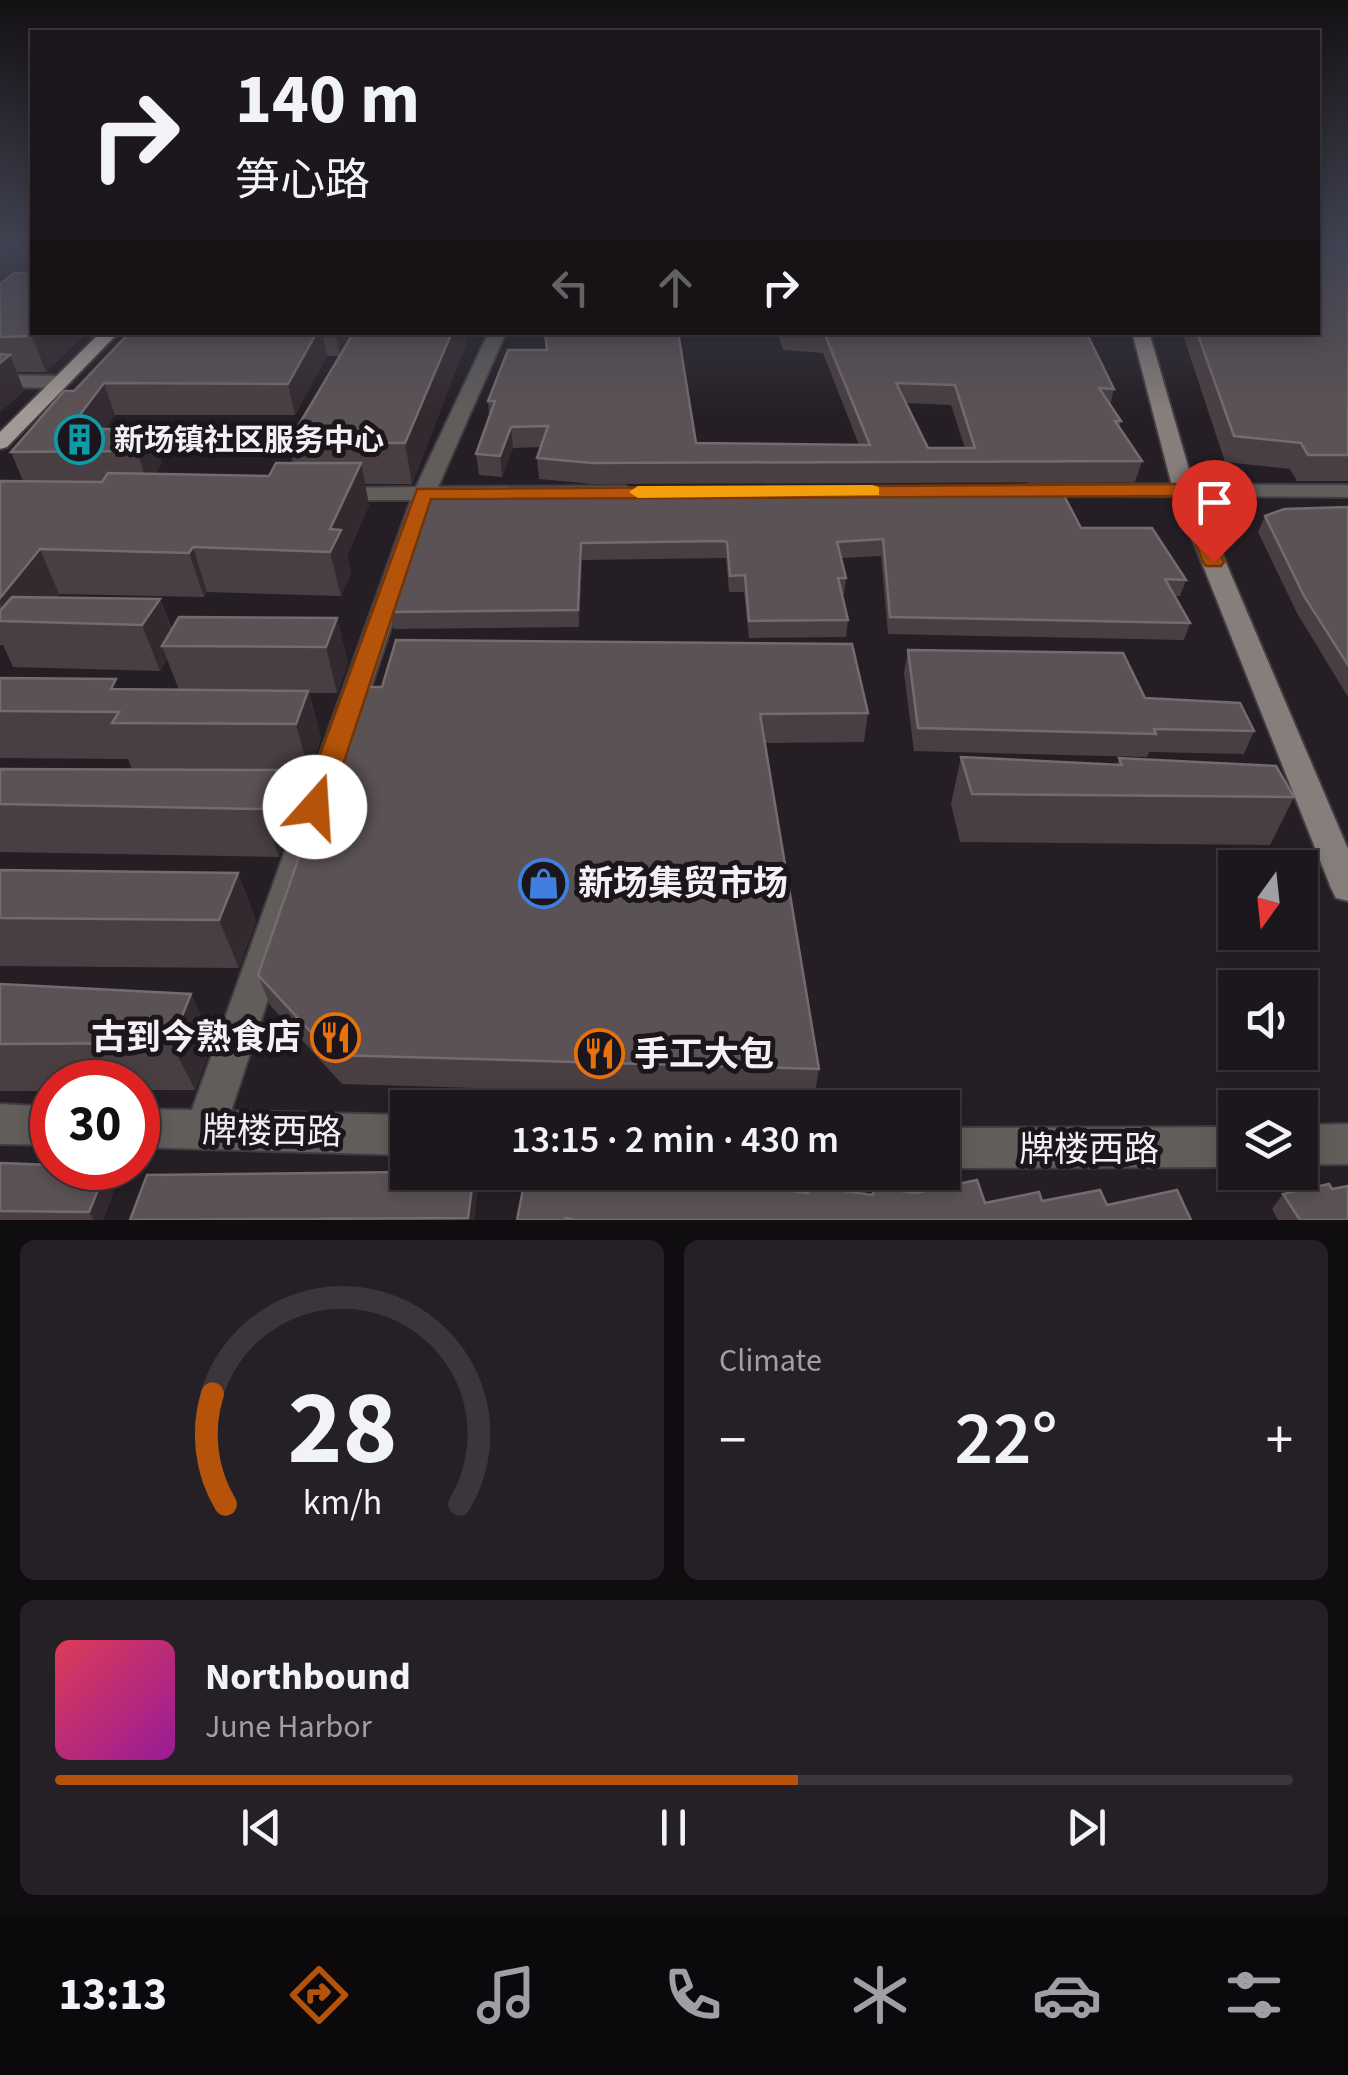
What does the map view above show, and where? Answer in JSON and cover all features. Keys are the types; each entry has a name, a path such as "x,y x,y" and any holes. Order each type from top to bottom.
{"main road":[{"path":"0,443 108,335"}],"street":[{"path":"205,1130 424,493 497,335"},
{"path":"1141,335 1184,490 1348,888"},
{"path":"0,381 62,382"},
{"path":"1000,490 1348,491"},
{"path":"308,494 644,492"},
{"path":"0,1124 30,1125"},
{"name":"牌楼西路","path":"160,1129 390,1134"},
{"path":"1318,1145 1348,1144"},
{"name":"牌楼西路","path":"960,1148 1218,1147"}],"building":[{"path":"0,299 30,299 30,335 33,335 0,337"},
{"path":"1320,299 1348,299 1348,455 1308,455 1301,443 1234,436 1198,335 1320,335"},
{"path":"127,335 315,335 288,384 104,383 69,429 151,429 137,451 11,452 64,391 74,391"},
{"path":"352,335 451,335 405,443 288,443"},
{"path":"545,335 678,335 696,443 870,445 825,335 1087,335 1114,389 1099,388 1142,461 592,463 537,458 548,426 511,427 500,456 476,454 495,401 488,401 508,350 547,350","holes":["896,383 955,385 975,448 928,448"]},
{"path":"276,463 361,463 330,529 341,530 330,552 193,547 189,553 40,549 0,598 0,481 102,482 108,473 269,476"},
{"path":"1059,486 1081,528 1152,528 1186,580 1165,579 1190,623 890,617 883,539 837,542 846,578 838,578 848,620 749,621 745,575 730,576 727,542 722,541 581,543 578,610 390,612 430,495 591,497 592,488"},
{"path":"1348,507 1348,665 1304,596 1265,516 1284,509"},
{"path":"12,597 160,599 142,625 0,621 0,611"},
{"path":"179,617 337,618 326,647 162,646"},
{"name":"新场集贸市场","path":"396,640 852,644 868,713 760,714 819,1069 332,1055 258,975 358,687 382,687"},
{"path":"908,650 1123,653 1145,698 1240,703 1254,731 1154,729 1156,734 918,728"},
{"path":"0,678 116,679 111,689 308,691 296,724 112,723 119,712 0,711"},
{"path":"961,757 1122,765 1119,758 1276,766 1294,797 972,794"},
{"path":"0,769 278,770 262,809 0,804"},
{"path":"0,870 238,873 219,920 0,918"},
{"path":"0,984 191,994 171,1043 0,1044"},
{"path":"30,1164 30,1190 98,1190 89,1212 0,1211 0,1166"},
{"path":"390,1173 390,1190 472,1190 468,1218 130,1220 141,1190 160,1190 160,1175"},
{"path":"977,1180 985,1203 1039,1192 1042,1201 1100,1190 1107,1205 1177,1190 1191,1220 566,1218 517,1220 523,1190 808,1193 837,1190 873,1195 873,1190 960,1190 960,1184"},
{"path":"1318,1186 1348,1186 1348,1220 1300,1220 1283,1194 1318,1190"}],"slow traffic":[{"path":"638,492 872,491"}],"place":[{"name":"新场镇社区服务中心","path":"79,440"},
{"name":"新场集贸市场","path":"543,883"},
{"name":"古到今熟食店","path":"336,1037"},
{"name":"手工大包","path":"599,1054"}],"route":[{"path":"315,807 424,493 1184,490 1214,562"}]}
